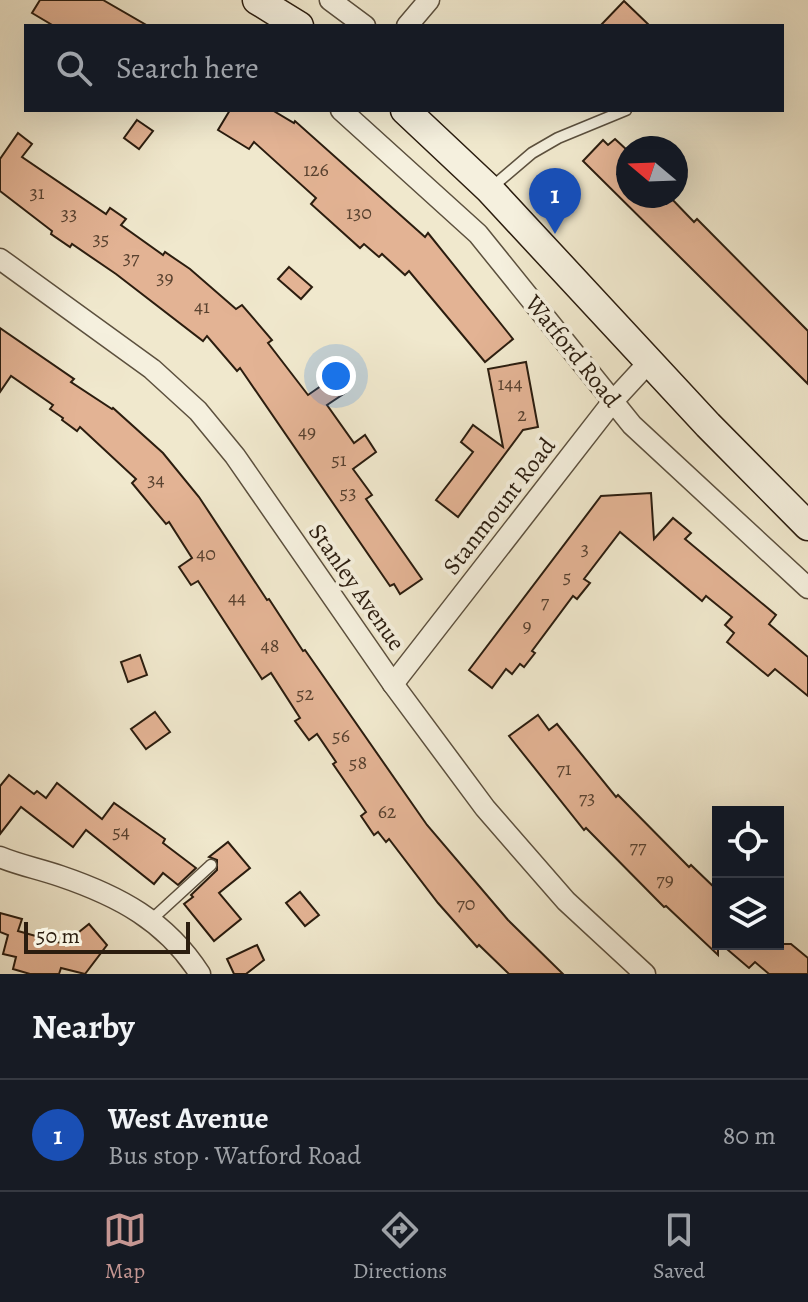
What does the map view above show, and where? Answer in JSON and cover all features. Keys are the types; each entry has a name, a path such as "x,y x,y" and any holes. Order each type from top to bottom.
{"main road":[{"path":"257,0 296,24"},
{"name":"Watford Road","path":"407,112 489,189 649,362 808,526"}],"street":[{"path":"330,0 362,24"},
{"path":"409,24 429,0"},
{"name":"Watford Road","path":"343,112 478,234 632,425 808,588"},
{"name":"Stanley Avenue","path":"0,259 152,369 198,411 235,456 393,684 485,808 556,889 645,974"},
{"name":"Stanmount Road","path":"393,684 614,400 649,362"},
{"path":"0,857 109,896 151,920 168,932 200,974"}],"lane":[{"path":"489,189 532,153 558,138 621,112"},
{"path":"151,920 211,865"}],"building":[{"path":"40,0 103,0 145,24 51,24 32,13"},
{"path":"624,1 648,24 602,24"},
{"path":"229,112 275,112 295,121 425,237 428,233 513,339 485,362 409,271 405,275 382,254 379,257 364,244 360,248 311,204 316,198 254,142 249,149 218,130"},
{"path":"137,120 153,131 139,149 124,138"},
{"path":"18,133 32,144 22,157 106,214 110,208 126,219 121,225 163,255 165,252 190,269 236,309 242,305 272,340 268,343 308,395 334,377 345,393 327,405 354,443 365,435 376,452 353,469 372,495 366,499 422,579 400,594 394,584 390,586 240,368 237,371 207,336 203,341 116,274 72,244 70,247 51,234 52,231 0,191 0,159"},
{"path":"603,140 608,145 616,140 616,194 583,161"},
{"path":"630,208 681,208 694,222 697,219 808,331 808,384"},
{"path":"289,267 312,287 301,299 278,279"},
{"path":"0,328 74,379 71,382 113,408 163,453 199,497 267,600 427,825 508,920 563,974 509,974 479,945 477,947 438,903 389,839 386,842 378,832 374,835 361,816 366,812 333,764 336,762 317,734 309,740 295,721 300,718 271,673 262,679 198,581 191,585 179,567 192,558 169,522 166,524 132,483 136,479 80,427 77,431 62,420 50,409 53,405 11,376 0,392"},
{"path":"526,362 538,427 523,430 458,517 436,500 473,452 461,442 473,425 503,447 488,369"},
{"path":"651,493 654,539 673,518 691,533 685,539 776,615 769,624 808,657 808,696 775,669 768,676 727,642 734,633 725,625 732,617 706,596 702,601 620,532 584,579 590,583 577,599 573,596 532,651 535,653 524,667 520,664 512,674 506,669 492,688 469,670 601,496"},
{"path":"140,655 147,675 128,682 121,662"},
{"path":"155,712 170,732 146,749 131,729"},
{"path":"538,715 549,730 557,724 616,797 618,795 689,867 691,865 712,885 712,949 664,907 586,828 584,830 509,736"},
{"path":"9,775 34,794 37,791 46,798 57,783 102,819 114,803 165,839 163,843 196,868 178,885 163,873 154,884 86,830 73,847 21,807 0,834 0,786"},
{"path":"228,842 250,868 219,893 241,919 214,941 184,904 217,870 217,860 209,857"},
{"path":"300,892 319,915 305,926 286,903"},
{"path":"0,913 22,919 18,931 64,944 89,924 107,945 85,974 61,968 59,974 30,974 13,969 16,957 3,954 8,935 0,932"},
{"path":"784,944 791,944 808,958 808,974 769,974 755,962 749,968 728,950 784,950"},
{"path":"257,945 264,960 246,974 234,974 227,959"}],"place":[{"name":"West Avenue","path":"555,234"}]}
